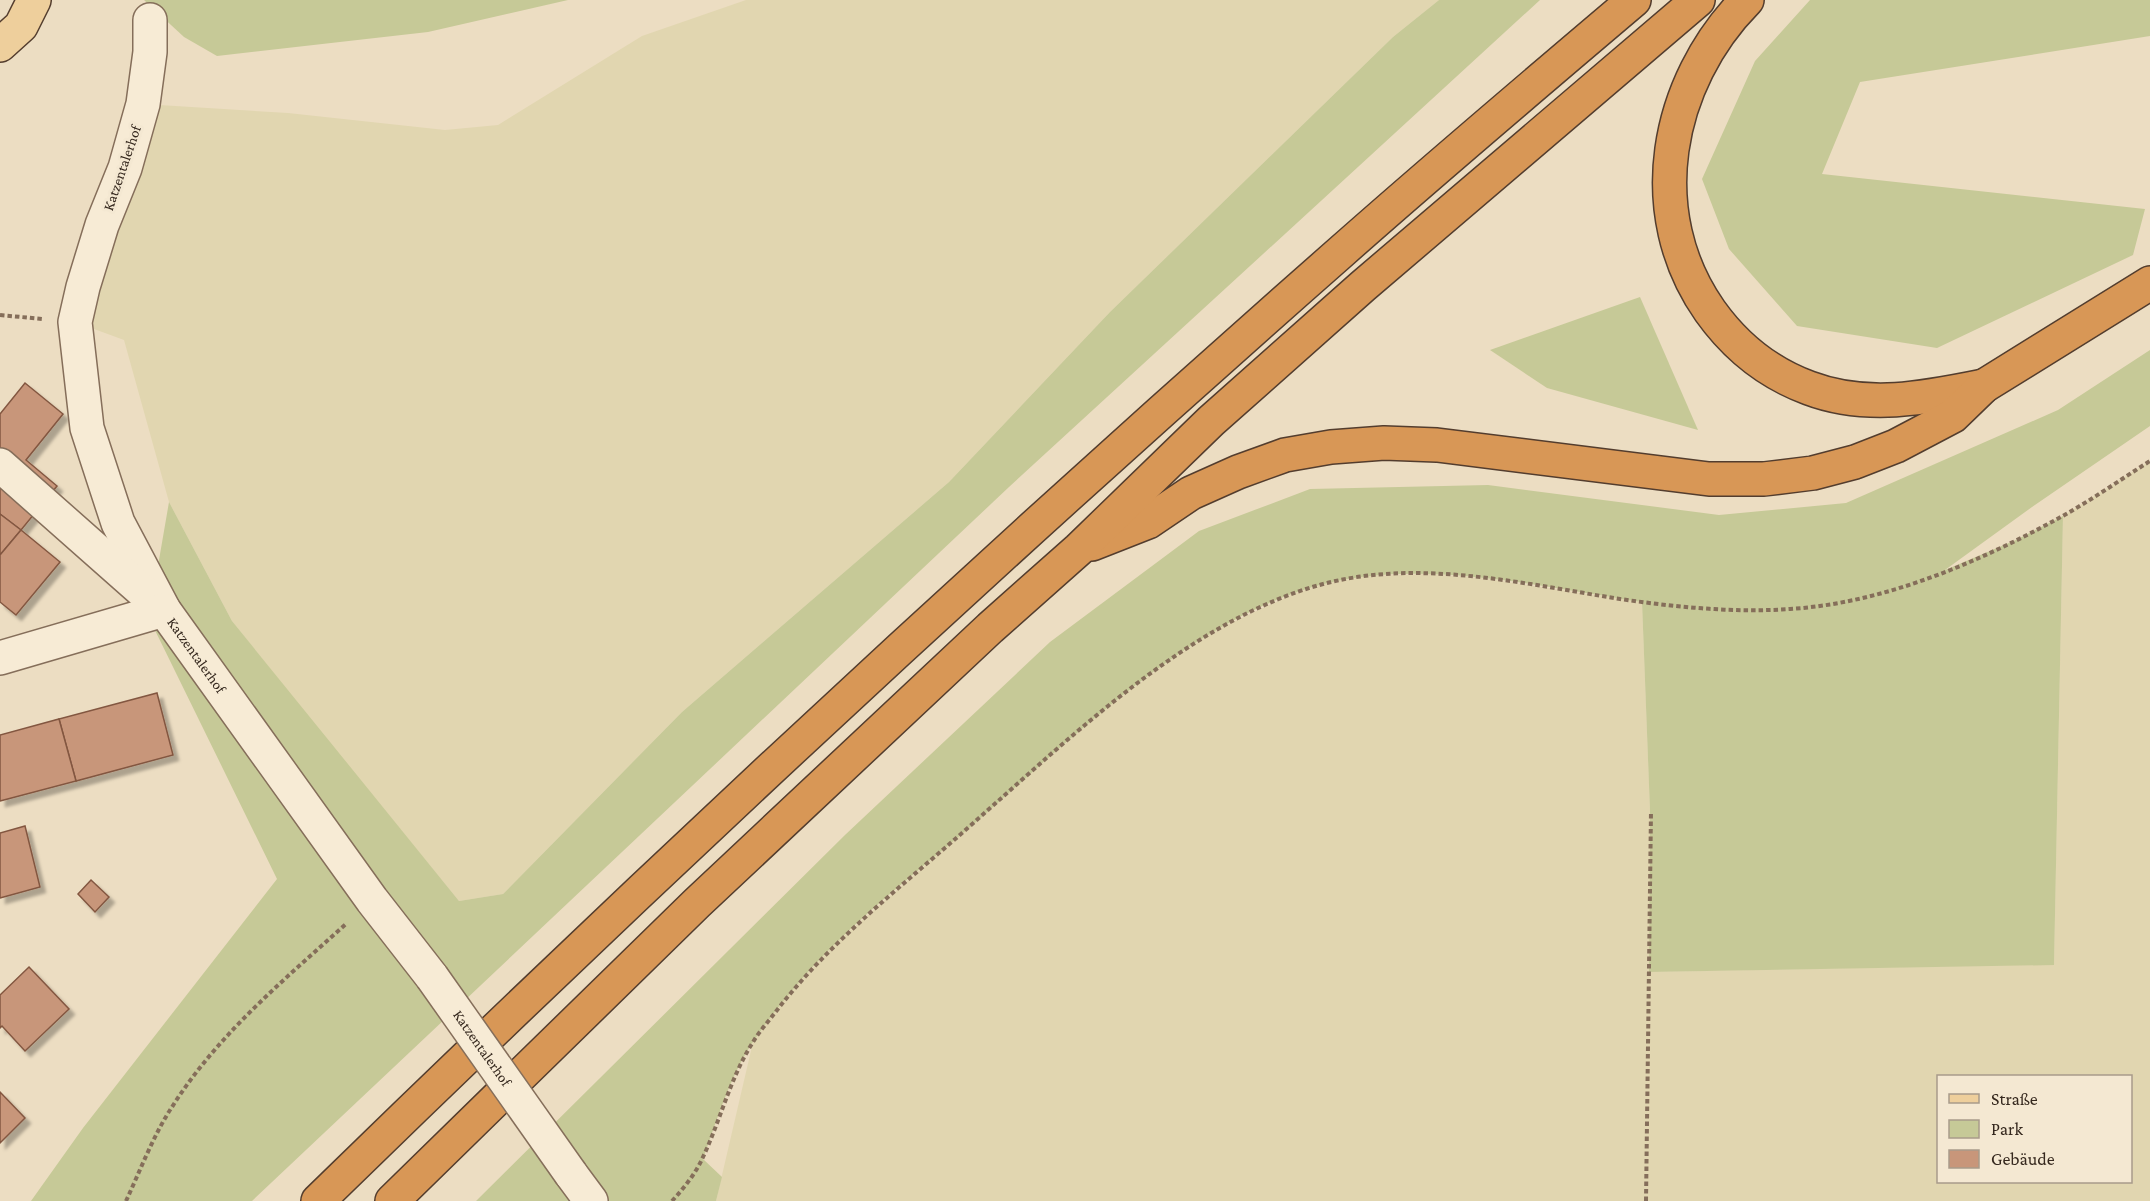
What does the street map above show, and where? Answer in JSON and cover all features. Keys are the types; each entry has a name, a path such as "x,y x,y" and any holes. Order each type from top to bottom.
{"highway":[{"path":"318,1201 664,869 954,598 1335,257 1634,0"},
{"path":"392,1201 697,903 990,628 1079,549 1211,421 1346,301 1698,0"},
{"path":"1748,0 1732,16 1704,55 1681,109 1672,144 1669,184 1672,215 1678,244 1688,273 1704,302 1723,329 1744,350 1774,372 1809,388 1851,398 1893,401 1984,386"},
{"path":"1079,549 1148,522 1191,493 1238,472 1285,455 1331,447 1384,443 1437,445 1662,475 1709,479 1764,479 1813,473 1856,462 1896,447 1953,416 1984,386 2150,283"}],"main road":[{"path":"0,45 21,26 40,3"}],"street":[{"name":"Katzentalerhof","path":"150,20 150,52 143,105 125,168 102,225 75,322 87,428 118,523 164,610 372,900 432,977 591,1201"},
{"path":"0,465 164,610"},
{"path":"0,658 164,610"}],"path":[{"path":"0,315 75,322"},
{"path":"672,1201 687,1184 702,1159 727,1092 753,1042 790,992 836,943 1103,711 1169,660 1216,630 1293,594 1328,583 1368,576 1429,574 1480,578 1642,602 1715,610 1790,609 1844,602 1894,589 1942,572 2016,540 2063,516 2150,461"},
{"path":"1646,1201 1650,811"},
{"path":"126,1201 171,1108 208,1056 252,1010 372,900"}],"shaded area":[{"path":"746,0 1439,0 1393,37 1110,312 949,482 682,712 503,894 459,901 232,621 169,502 124,340 75,322 143,104 288,113 445,130 498,125 642,36"},
{"path":"2150,461 2150,1201 716,1201 753,1042 790,992 836,943 1103,711 1169,661 1216,630 1293,594 1328,583 1368,576 1429,574 1481,578 1642,602 1650,811 1649,972 2054,964 2063,516"}],"green space":[{"path":"144,0 568,0 428,32 217,56 184,37"},
{"path":"1439,0 1540,0 1009,487 252,1201 31,1201 83,1128 277,879 149,618 169,502 232,621 459,901 503,894 682,712 949,482 1110,312 1393,37"},
{"path":"1810,0 2150,0 2150,36 1860,82 1822,174 2145,209 2133,255 1937,348 1797,326 1729,249 1702,179 1755,61"},
{"path":"1640,297 1698,430 1547,388 1490,350"},
{"path":"2150,350 2150,426 1945,570 2016,540 2063,516 2054,965 1649,972 1650,811 1642,602 1485,578 1405,574 1366,576 1328,583 1279,599 1232,621 1185,649 1097,716 887,896 836,943 804,977 755,1039 746,1052 732,1082 703,1159 722,1177 716,1201 476,1201 845,835 1050,642 1199,531 1310,489 1488,485 1719,515 1846,503 2058,410"}],"building":[{"path":"25,383 63,414 26,460 57,486 21,530 0,514 0,414"},
{"path":"0,514 21,530 0,555"},
{"path":"21,530 60,562 16,615 0,602 0,555"},
{"path":"157,693 173,755 76,781 59,719"},
{"path":"59,719 76,781 0,801 0,735"},
{"path":"25,826 40,887 0,898 0,833"},
{"path":"91,880 109,897 95,912 78,894"},
{"path":"29,967 69,1009 25,1051 2,1026 0,1028 0,995"},
{"path":"0,1092 25,1118 0,1143"}]}
